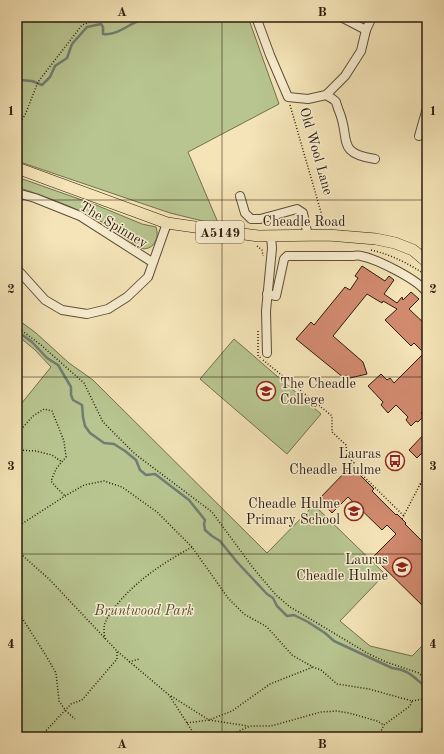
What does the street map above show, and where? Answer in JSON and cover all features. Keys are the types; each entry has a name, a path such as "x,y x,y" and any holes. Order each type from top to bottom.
{"main road":[{"name":"Cheadle Road","path":"17,168 166,223 272,241 328,235 376,239 395,243 413,250 427,262"}],"street":[{"name":"Old Wool Lane","path":"256,17 288,97 308,99 326,95 345,76 361,52 366,30 372,17"},
{"path":"342,17 366,30"},
{"path":"326,95 336,102 341,116 346,144 351,152 361,157 375,159"},
{"path":"419,136 427,108"},
{"name":"The Spinney","path":"17,193 36,198 80,216 152,262"},
{"path":"240,196 245,213 251,219 260,219 297,209 303,213 308,236"},
{"name":"The Spinney","path":"17,269 45,300 62,310 88,314 108,309 127,296 148,277 166,223"},
{"path":"267,352 267,294 272,241"},
{"path":"267,294 276,296 284,259 287,256 361,256 413,280 423,287 427,293"}],"path":[{"path":"17,127 25,115 38,82 82,25 102,17"},
{"name":"Old Wool Lane","path":"288,97 328,235"},
{"path":"263,261 262,250 258,246 272,241"},
{"path":"365,249 388,254 414,267 427,276"},
{"path":"17,328 42,345 84,383 103,422 135,454 212,512 254,569 276,595 290,607 367,653 386,662 419,672 427,681"},
{"path":"258,328 258,356 332,416 332,432 346,445 347,456 354,463 352,465 404,516"},
{"path":"17,434 33,416 44,409 52,410 64,441 66,457 56,469 51,481 64,496"},
{"path":"17,450 36,451 52,455 62,462"},
{"path":"402,519 427,471"},
{"path":"17,527 64,496 84,485 104,481 122,487 157,512 192,547 228,598 244,614 267,627 292,655 321,670 337,684 369,689 412,701 424,699 427,696"},
{"path":"420,484 427,488"},
{"path":"105,639 105,621 122,597 147,576 192,547"},
{"path":"17,554 23,556 49,579 105,639 129,662 170,695 209,720"},
{"path":"17,610 56,674 59,701 66,711 75,719"},
{"path":"40,737 71,704 82,700 117,659 117,651"},
{"path":"129,662 139,659"},
{"path":"209,720 232,712 270,684 313,667"},
{"path":"170,695 196,737"},
{"path":"424,699 427,705"},
{"path":"378,737 384,725 410,706 412,701"},
{"path":"187,722 209,720 250,726 271,726 321,712 337,712 359,715 384,725"},
{"path":"416,737 427,721"},
{"path":"226,737 250,726"},
{"path":"92,733 93,737"}],"green space":[{"path":"17,17 248,17 279,104 188,152 219,225 170,213 17,161"},
{"path":"17,177 96,205 142,224 156,227 156,240 149,248 140,248 107,225 92,217 17,187"},
{"name":"Bruntwood Park","path":"17,319 36,333 69,363 93,380 267,553 314,505 385,574 340,621 370,646 412,656 427,641 427,737 17,737 17,409 51,367 35,350 17,335"},
{"path":"234,339 321,414 287,454 200,379"}],"building":[{"path":"362,266 385,281 389,276 394,280 384,294 397,303 402,297 403,300 411,292 419,299 409,309 427,326 427,407 421,413 424,416 411,426 406,420 408,417 396,405 388,413 381,405 383,402 368,386 381,374 387,380 390,378 394,383 424,353 414,343 411,346 385,320 397,309 383,301 382,303 367,294 333,336 363,362 367,374 350,378 346,375 344,378 296,339 311,322 314,325 345,287 350,290 358,278 355,276"},
{"path":"427,431 427,448 417,458 409,450"},
{"path":"351,466 374,489 372,491 406,523 405,524 427,546 427,610 373,557 396,534 387,525 382,530 348,497 332,513 319,499"}],"waterway":[{"path":"17,79 32,81 42,85 50,77 55,66 67,58 72,44 87,27 101,24 103,27 103,34 108,34 117,32 140,20 157,17"},
{"path":"17,331 32,342 47,358 58,365 71,387 71,395 73,400 82,405 85,426 90,433 104,443 114,444 125,451 136,460 140,470 146,475 155,474 189,500 205,520 205,530 220,541 237,562 267,594 273,598 277,606 287,616 294,615 325,633 334,641 392,668 408,673 427,688"}],"place":[{"name":"The Cheadle College","path":"266,391"},
{"name":"Lauras Cheadle Hulme","path":"395,461"},
{"name":"Cheadle Hulme Primary School","path":"354,511"},
{"name":"Laurus Cheadle Hulme","path":"402,567"}]}
